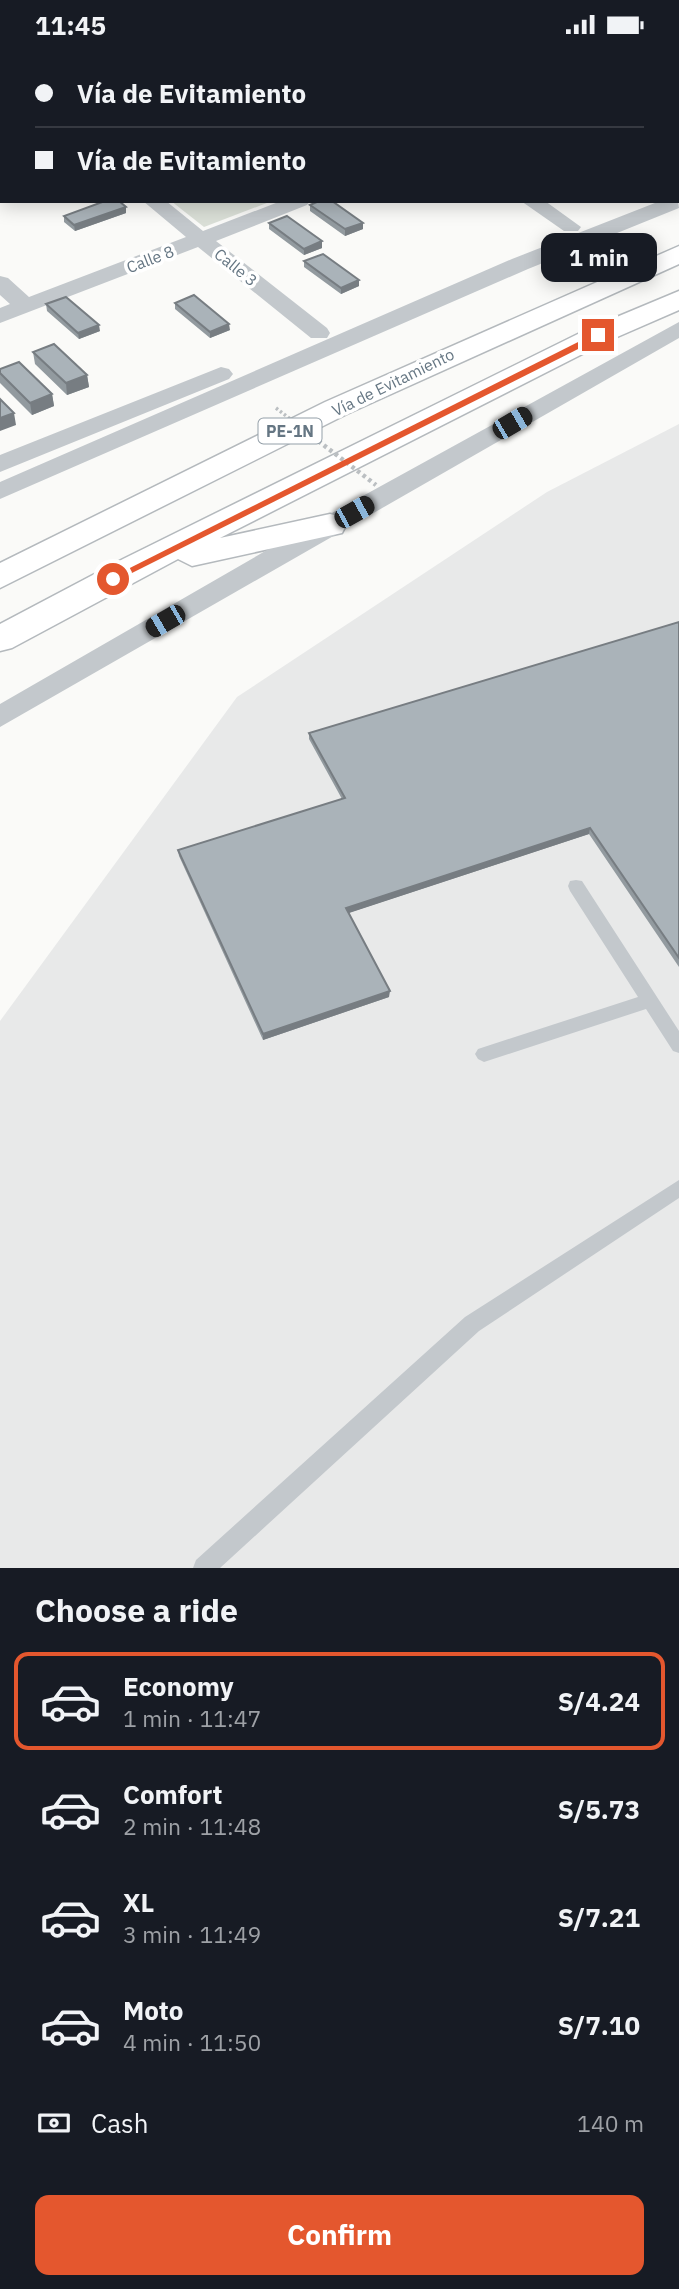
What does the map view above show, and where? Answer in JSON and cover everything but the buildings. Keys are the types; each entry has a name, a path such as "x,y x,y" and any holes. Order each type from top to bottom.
{"highway":[{"name":"Vía de Evitamiento","path":"0,577 103,521 476,342 679,254"},
{"path":"0,639 135,567 598,335 679,300"},
{"path":"598,335 679,315"},
{"path":"0,553 103,521"},
{"path":"135,567 330,525"}],"street":[{"name":"Calle 3","path":"156,203 319,333"},
{"name":"Calle 8","path":"0,316 295,203"},
{"path":"534,203 571,226"},
{"path":"0,464 630,203"},
{"path":"0,491 508,269 674,203"},
{"path":"0,283 25,306"},
{"path":"0,717 330,525 679,329"}],"lane":[{"path":"576,886 679,1046"},
{"path":"484,1054 650,1000"},
{"path":"204,1568 471,1325 679,1188"}],"path":[{"path":"276,408 376,485"}],"shaded area":[{"path":"174,203 267,203 204,227"},
{"path":"679,424 679,1568 0,1568 0,1021 237,697 547,492"}],"route":[{"path":"113,579 598,335"}]}
